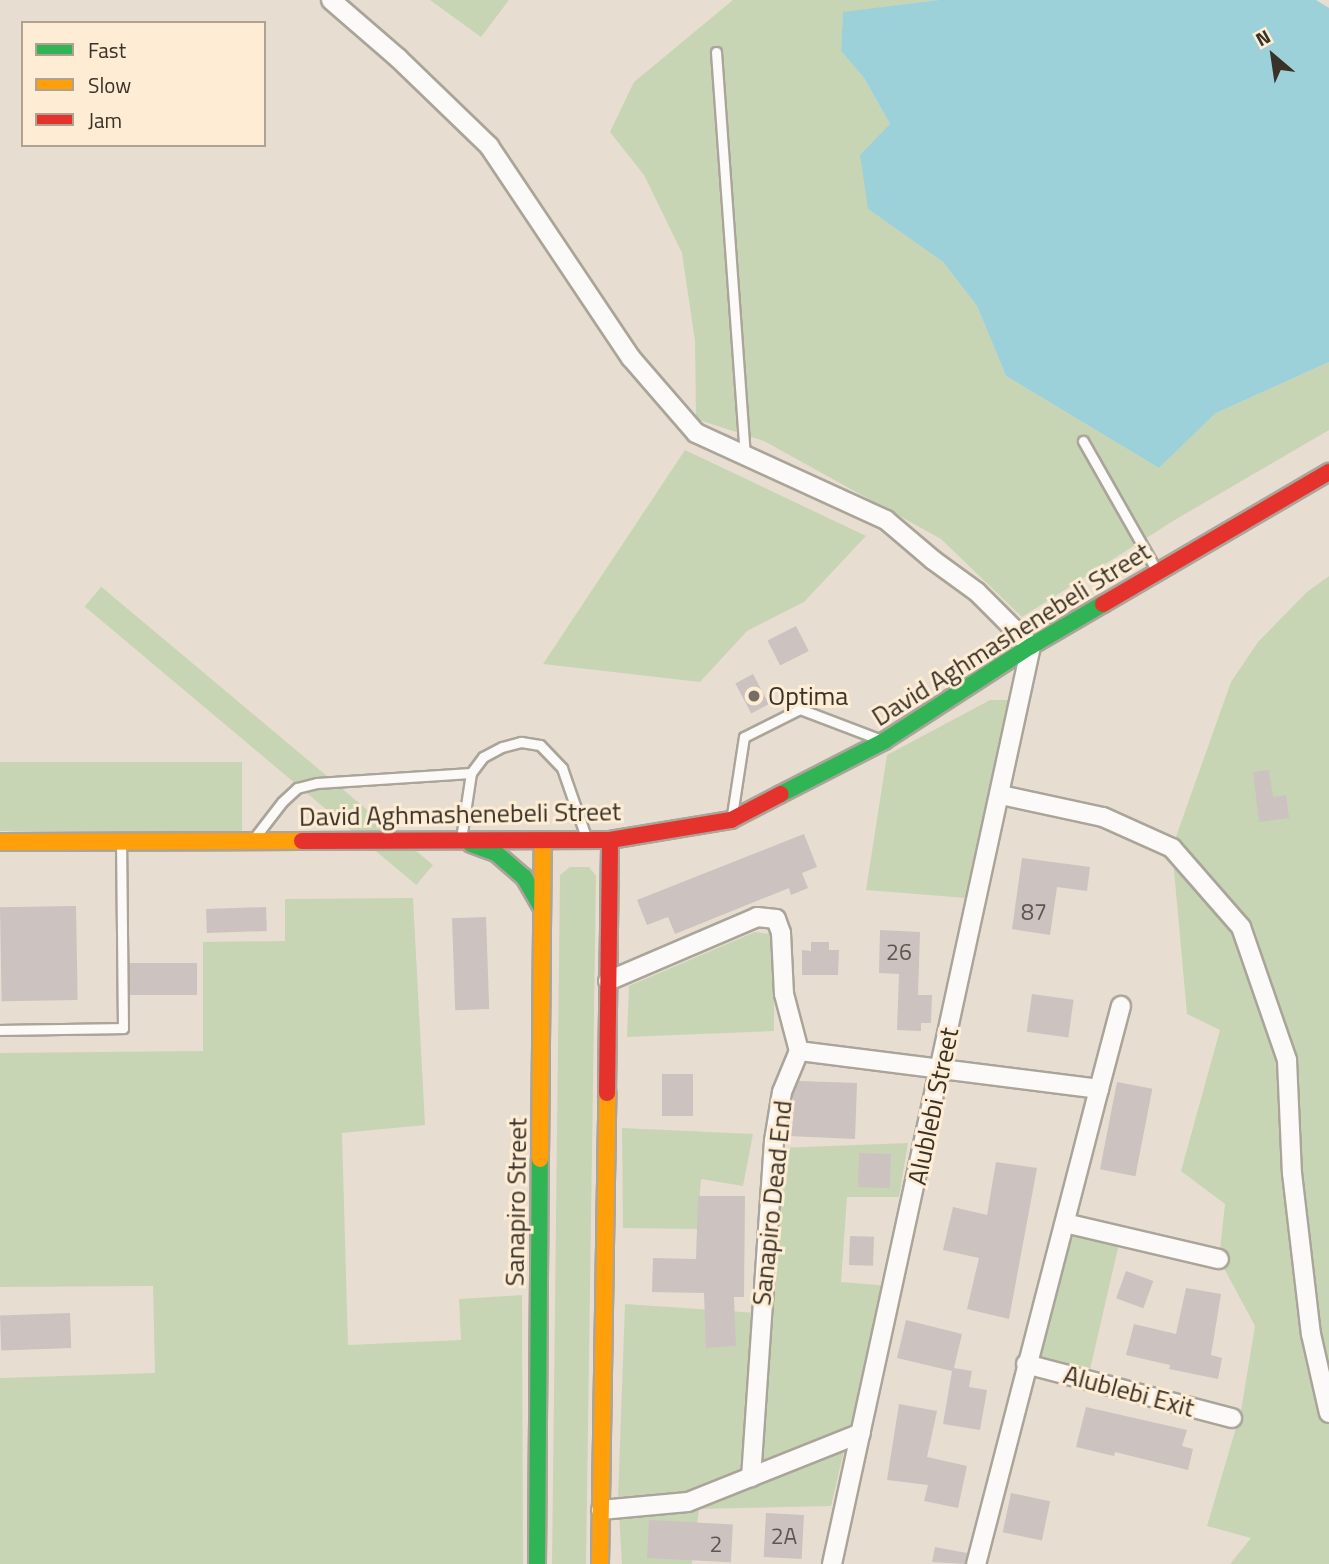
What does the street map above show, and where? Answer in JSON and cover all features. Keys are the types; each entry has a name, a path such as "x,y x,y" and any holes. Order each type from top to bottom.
{"main road":[{"name":"David Aghmashenebeli Street","path":"0,842 610,840 731,820 884,741 1031,646 1329,472"},
{"name":"Sanapiro Street","path":"537,1564 543,840"},
{"path":"600,1564 610,840"},
{"path":"461,841 496,853 524,877 542,909"}],"street":[{"path":"331,0 398,58 489,146 631,358 696,433 886,520 933,560 977,592 1031,646"},
{"name":"Alublebi Street","path":"832,1564 1001,795 1031,646"},
{"path":"1001,795 1102,817 1171,848 1241,927 1287,1060 1293,1186 1311,1334 1329,1413"},
{"path":"608,981 757,917 776,919 781,933 784,994 799,1051 1099,1089"},
{"name":"Alublebi Exit","path":"976,1564 1121,1006"},
{"name":"Sanapiro Dead End","path":"751,1476 774,1141 782,1092 799,1051"},
{"path":"1065,1223 1219,1259"},
{"name":"Alublebi Exit","path":"1026,1364 1232,1418"},
{"path":"601,1510 688,1502 861,1433"}],"lane":[{"path":"716,51 745,457"},
{"path":"1083,441 1158,572"},
{"path":"731,820 744,737 800,709 884,741"},
{"path":"461,841 471,773 483,757 502,747 521,742 540,745 562,768 587,840"},
{"path":"252,841 282,802 298,788 317,783 471,773"},
{"path":"0,1030 123,1028 121,841"}],"green space":[{"path":"430,0 509,0 481,37"},
{"path":"733,0 939,0 843,13 841,51 864,78 890,124 868,209 943,262 977,306 1006,376 1159,468 1216,413 1329,362 1329,430 1173,521 1022,617 941,539 764,441 696,419 695,341 682,253 644,175 610,132 634,82"},
{"path":"685,450 866,536 804,602 747,631 700,682 543,664"},
{"path":"1329,576 1329,1564 1230,1564 1251,1538 1207,1526 1241,1411 1255,1326 1219,1259 1225,1204 1181,1171 1220,1030 1187,1014 1172,848 1231,682 1258,642 1307,592"},
{"path":"101,587 433,865 416,885 85,607"},
{"path":"990,700 1010,700 966,898 866,890 887,755"},
{"path":"0,762 242,762 242,831 0,831"},
{"path":"570,867 589,867 596,876 586,1564 552,1564 560,875"},
{"path":"413,898 425,1125 342,1133 348,1345 461,1340 459,1299 522,1295 523,1564 0,1564 0,1378 155,1373 153,1286 0,1287 0,1053 203,1051 203,942 285,941 285,899"},
{"path":"755,932 770,934 774,945 774,1031 627,1037 629,986"},
{"path":"622,1128 753,1134 743,1186 701,1179 697,1229 623,1228"},
{"path":"908,1143 899,1197 847,1197 841,1282 890,1286 861,1429 756,1470 779,1148"},
{"path":"1067,1229 1120,1241 1089,1375 1036,1362"},
{"path":"625,1304 758,1313 749,1469 693,1491 618,1499"},
{"path":"844,1451 831,1506 699,1509"},
{"path":"699,1509 692,1564 622,1564 619,1513"}],"water":[{"path":"939,0 1316,0 1329,8 1329,362 1216,413 1159,468 1006,376 977,306 943,262 868,209 860,155 890,124 864,78 841,51 843,12"}],"building":[{"path":"796,626 809,651 780,665 767,641"},
{"path":"753,674 769,704 751,713 735,683"},
{"path":"1269,770 1273,797 1286,795 1289,818 1259,822 1253,772"},
{"path":"804,834 817,867 802,873 808,888 791,895 789,888 675,934 668,917 647,925 637,900"},
{"path":"1022,858 1090,867 1087,891 1057,887 1050,935 1012,929"},
{"path":"76,906 78,1000 2,1001 0,907"},
{"path":"266,907 267,931 207,933 206,909"},
{"path":"486,917 489,1009 455,1010 452,918"},
{"path":"880,930 920,932 918,995 932,995 931,1023 921,1023 921,1031 897,1030 899,974 879,973"},
{"path":"811,942 829,942 829,950 839,950 838,975 802,975 802,950 811,951"},
{"path":"129,963 197,963 197,995 129,995"},
{"path":"1032,994 1074,1000 1068,1037 1027,1032"},
{"path":"662,1074 693,1074 693,1116 662,1116"},
{"path":"799,1081 857,1083 855,1139 788,1136 793,1095"},
{"path":"1117,1082 1152,1089 1135,1176 1100,1169"},
{"path":"859,1153 891,1154 890,1188 858,1187"},
{"path":"996,1162 1037,1168 1009,1319 967,1309 979,1258 943,1250 953,1207 987,1215"},
{"path":"698,1196 745,1196 744,1297 734,1297 736,1346 706,1348 704,1293 652,1292 653,1258 696,1259"},
{"path":"850,1236 874,1237 873,1266 849,1265"},
{"path":"1126,1271 1153,1281 1143,1308 1116,1298"},
{"path":"1186,1288 1221,1294 1211,1355 1222,1358 1218,1379 1169,1369 1170,1365 1126,1355 1134,1324 1176,1334"},
{"path":"70,1313 71,1348 1,1350 0,1315"},
{"path":"906,1320 962,1334 954,1368 972,1371 969,1387 987,1390 980,1430 943,1424 952,1371 897,1358"},
{"path":"899,1404 937,1411 927,1457 967,1466 958,1508 924,1501 928,1485 887,1480"},
{"path":"1086,1407 1187,1430 1182,1446 1193,1449 1188,1470 1115,1452 1114,1456 1076,1447"},
{"path":"1011,1493 1050,1501 1042,1540 1003,1532"},
{"path":"766,1513 804,1515 802,1559 764,1557"},
{"path":"649,1520 733,1524 731,1562 647,1558"},
{"path":"935,1547 967,1553 965,1564 932,1562"}],"traffic: fast":[{"path":"781,794 884,741 1031,646 1103,604"},
{"path":"471,844 496,853 524,877 542,908"},
{"path":"537,1564 540,1159"}],"traffic: slow":[{"path":"540,1159 543,840"},
{"path":"0,842 302,841"},
{"path":"600,1564 607,1093"}],"traffic: jam":[{"path":"1103,604 1329,472"},
{"path":"302,841 610,840 731,820 781,794"},
{"path":"607,1093 610,840"}],"place":[{"name":"Optima","path":"754,696"}]}
